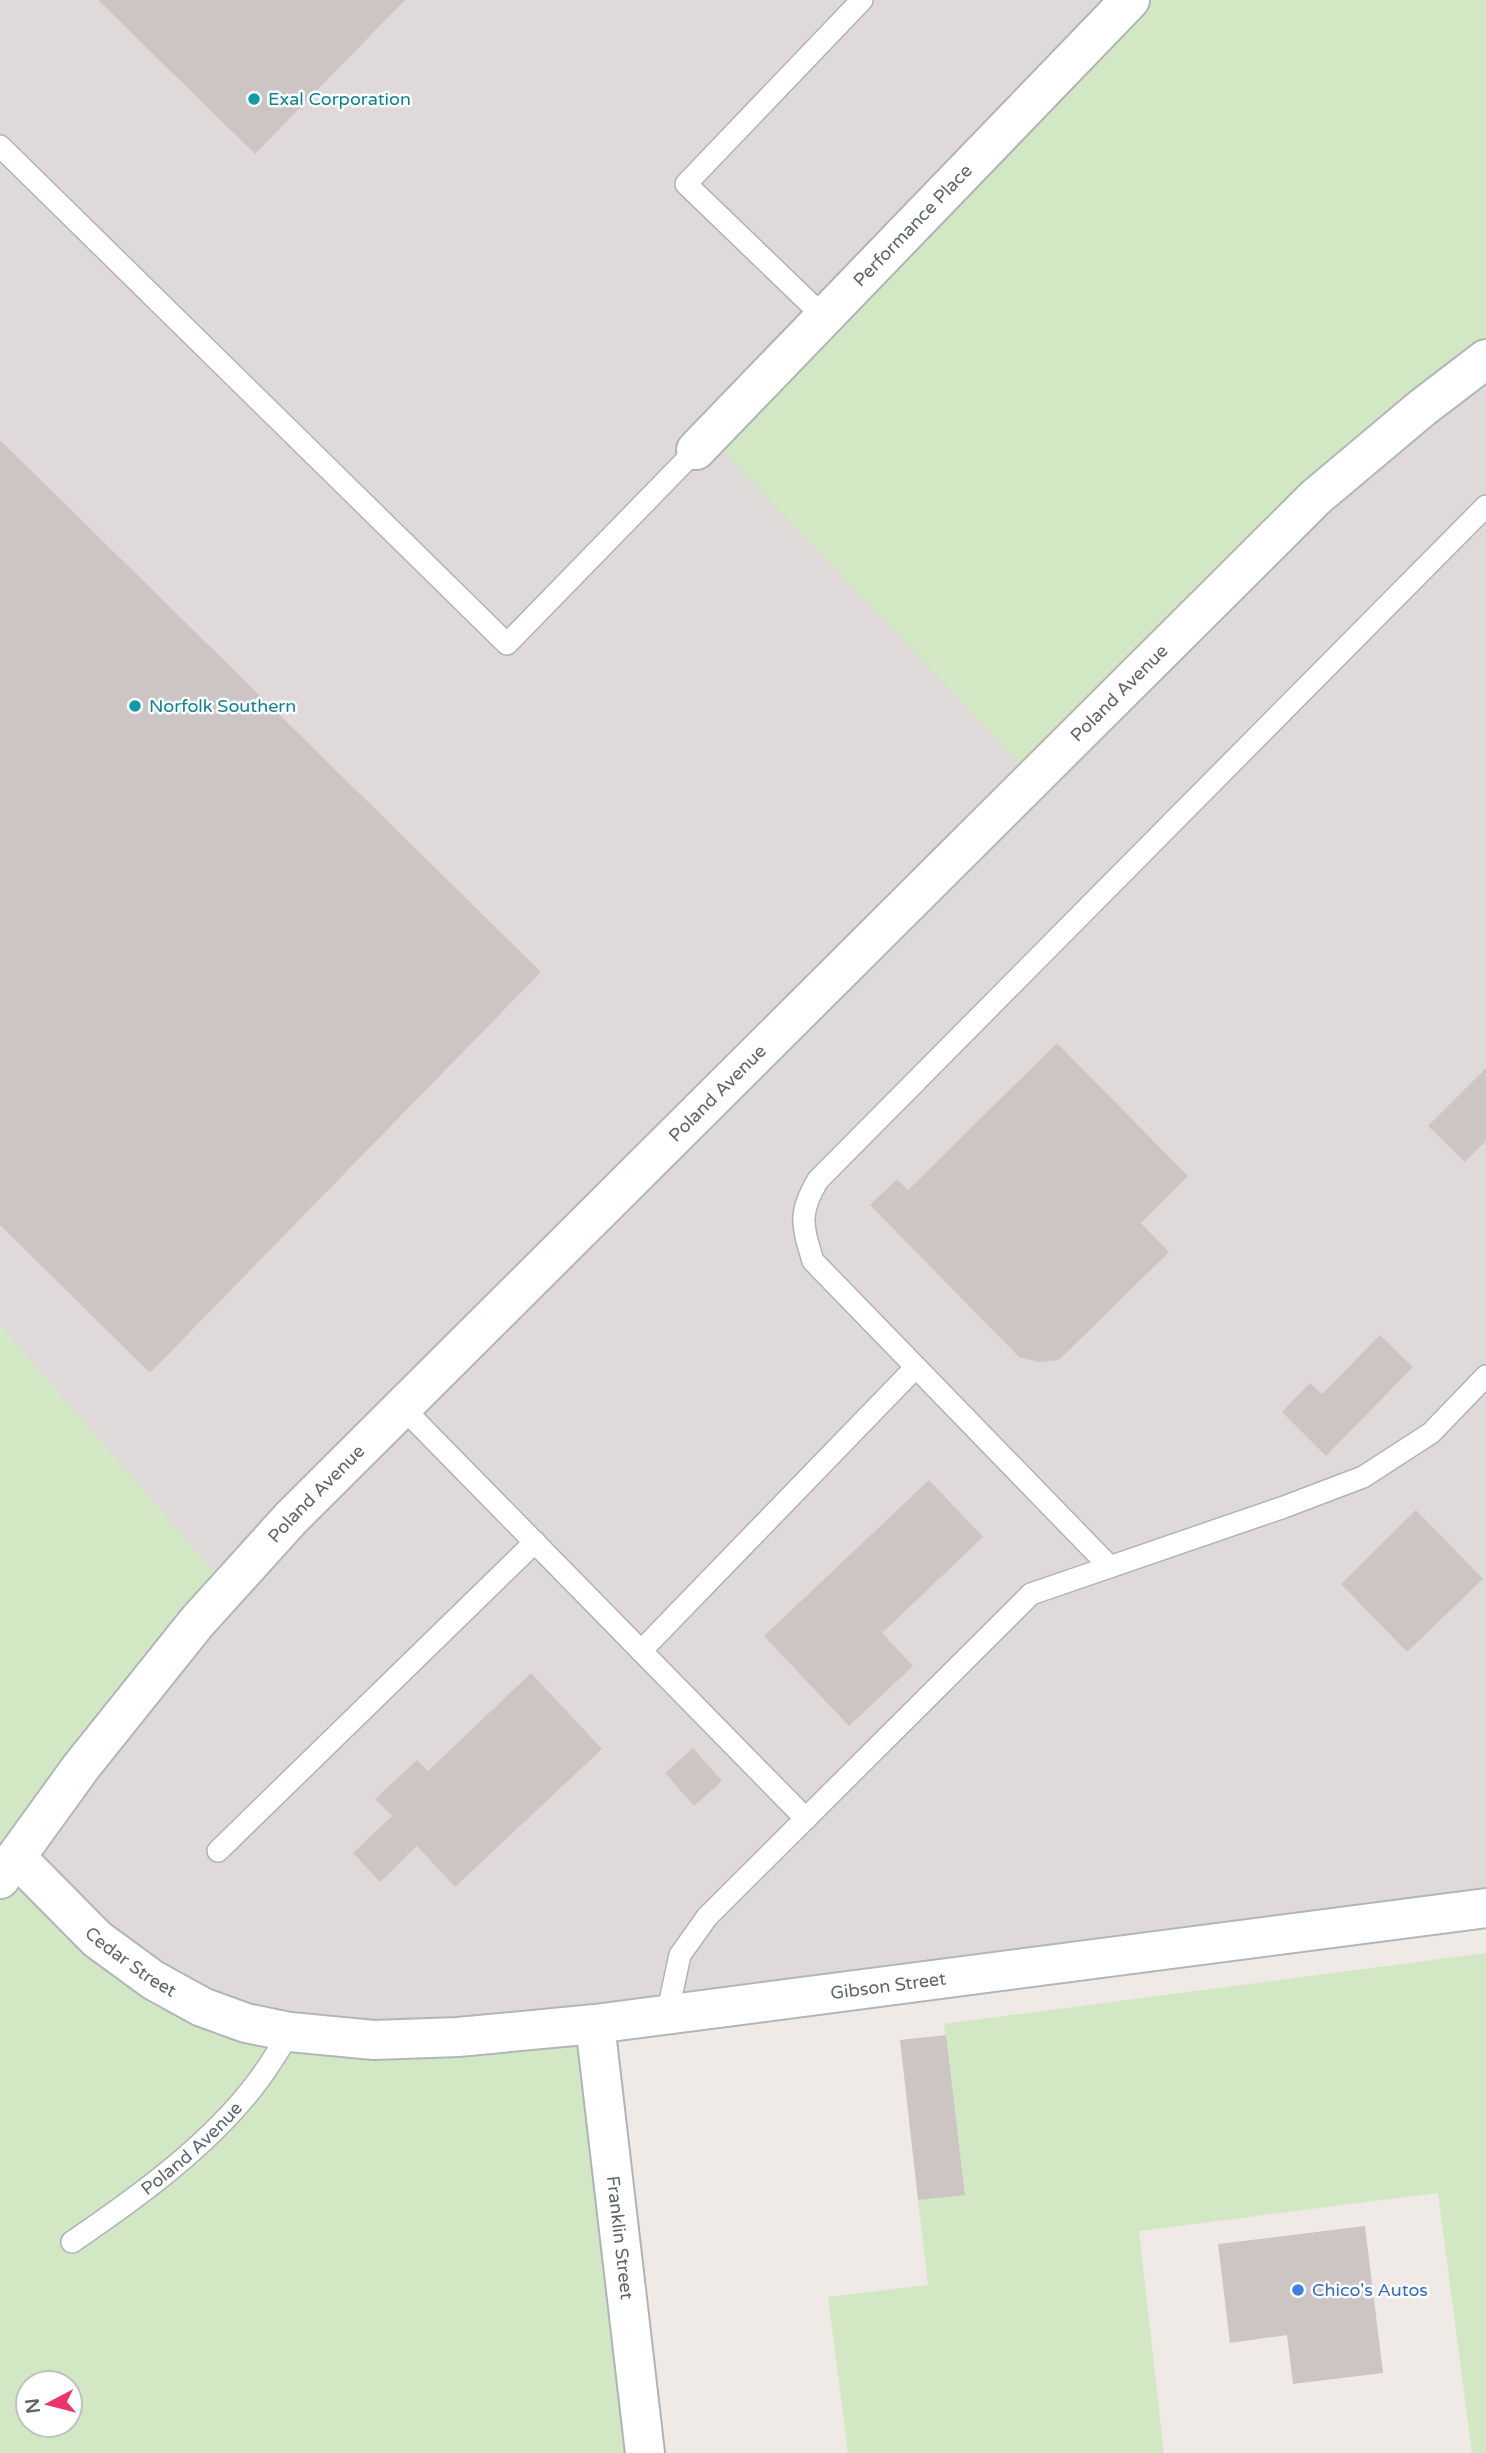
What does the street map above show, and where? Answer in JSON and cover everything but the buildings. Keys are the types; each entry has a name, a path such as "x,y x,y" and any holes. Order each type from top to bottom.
{"street":[{"name":"Performance Place","path":"696,450 1129,0"},
{"name":"Poland Avenue","path":"5,1859 197,1622 291,1518 1316,497 1422,408 1486,359"},
{"name":"Cedar Street","path":"5,1859 97,1939 153,1980 202,2007 246,2023 290,2032"},
{"name":"Gibson Street","path":"290,2032 374,2040 458,2037 595,2024 1486,1908"},
{"name":"Franklin Street","path":"595,2024 645,2453"}],"lane":[{"path":"824,317 686,184 852,3"},
{"path":"0,146 507,644 696,450"},
{"path":"1110,1567 813,1261 804,1232 804,1202 818,1180 1486,506"},
{"path":"642,1651 916,1367"},
{"path":"667,2015 680,1955 707,1917 1031,1594 1363,1477 1431,1433 1486,1376"},
{"path":"402,1407 806,1819"},
{"path":"219,1851 535,1542"},
{"name":"Poland Avenue","path":"72,2242 136,2199 210,2133 257,2082 290,2032"}],"shaded area":[{"path":"0,0 1130,0 1486,359 1486,1908 458,2037 202,2007 16,1857 228,1588 0,1325"}],"green space":[{"path":"1130,0 1486,0 1486,359 1034,778 709,437"},
{"path":"0,1325 228,1588 16,1857 84,1925 246,2023 595,2024 645,2453 0,2453"},
{"path":"1486,1953 1486,2453 1472,2453 1438,2193 1139,2231 1164,2453 848,2453 828,2297 928,2285 918,2200 965,2194 944,2024"}],"place":[{"name":"Exal Corporation","path":"254,99"},
{"name":"Norfolk Southern","path":"135,706"},
{"name":"Chico's Autos","path":"1298,2290"}]}
